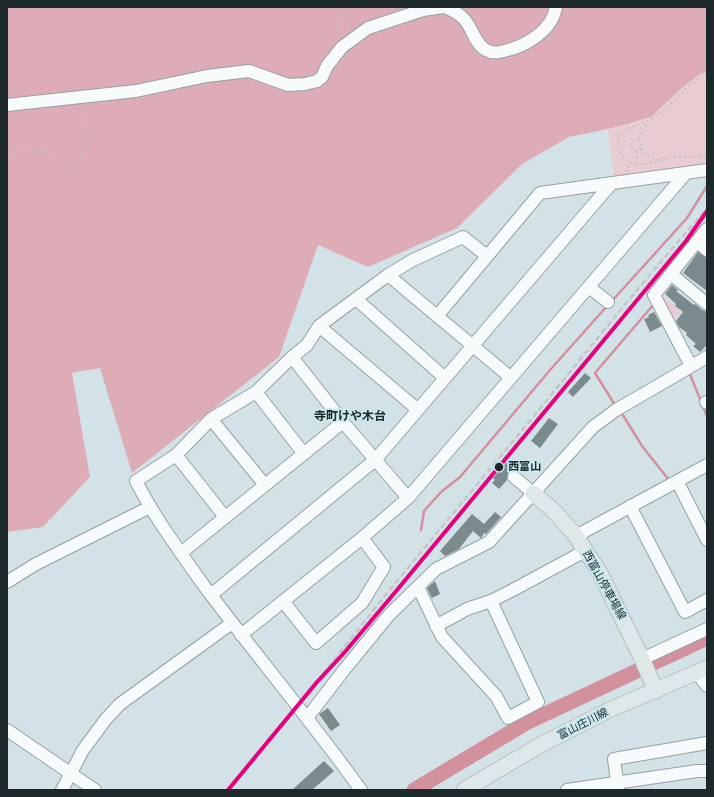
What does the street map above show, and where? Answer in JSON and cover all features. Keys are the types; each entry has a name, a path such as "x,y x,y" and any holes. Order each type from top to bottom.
{"main road":[{"name":"西富山停車場線","path":"533,493 554,511 576,536 600,573 656,691"},
{"name":"富山庄川線","path":"464,790 542,744 609,710 702,670"}],"street":[{"path":"7,105 136,91 207,76 249,71 288,85 305,84 317,81 322,77 327,66 342,47 368,28 423,10 444,7 456,12 465,20 480,46 488,52 500,52 514,49 532,40 543,30 554,16 556,7"},
{"path":"438,315 540,193 707,170"},
{"path":"241,635 362,538 408,498 686,173"},
{"path":"211,595 375,460 612,184"},
{"path":"691,366 654,295 707,229"},
{"path":"361,790 330,747 211,595 150,507 136,481 176,455 211,419 256,392 292,357 307,345 319,326 388,275 413,260 463,237 487,256"},
{"path":"697,241 707,250"},
{"path":"671,274 707,304"},
{"path":"388,275 438,315 472,346 510,377"},
{"path":"589,287 608,302"},
{"path":"356,299 445,378"},
{"path":"319,326 417,410"},
{"path":"292,357 343,422 408,498"},
{"path":"307,718 389,615 436,570 489,542 593,427 616,410 707,357"},
{"path":"256,392 304,454"},
{"path":"211,419 265,485"},
{"path":"181,553 343,422"},
{"path":"176,455 225,517"},
{"path":"576,536 707,465"},
{"path":"514,477 533,493"},
{"path":"677,481 707,540"},
{"path":"630,506 685,612 707,600"},
{"path":"7,582 36,564 150,507"},
{"path":"283,601 316,643 362,603 384,567 362,538"},
{"path":"436,626 467,609 491,600 585,551"},
{"path":"418,588 442,638 496,696 508,718 538,702 491,600"},
{"path":"62,790 83,750 106,719 120,704 232,623"},
{"path":"642,659 707,629"},
{"path":"702,670 707,686"},
{"path":"7,730 96,790"},
{"path":"617,786 614,759 707,743"},
{"path":"567,790 617,786 697,771 707,771"}],"path":[{"path":"342,47 336,19 350,7"},
{"path":"707,74 689,86 666,108 646,122 626,129 620,134 617,141 619,150 626,160 630,163 638,165 646,165 660,160 676,157 694,157 707,154"},
{"path":"7,155 26,148 43,150 72,162 82,159 88,144 88,114 86,96"},
{"path":"638,139 641,131 647,124 646,122"},
{"path":"638,139 642,143 640,149"},
{"path":"638,139 633,140 631,145 632,149 640,149"},
{"path":"640,149 649,156 660,160"},
{"path":"637,150 638,165"}],"shaded area":[{"path":"7,7 707,7 707,71 700,74 683,87 651,117 608,129 569,137 522,164 457,228 368,267 318,245 279,357 132,473 100,368 72,373 90,477 43,527 7,532"},
{"path":"707,71 707,165 614,178 608,129 651,117 683,87 700,74"},
{"path":"661,294 681,312 672,323 660,301"}],"building":[{"path":"698,252 707,258 707,291 683,273"},
{"path":"672,285 678,290 676,291 694,305 695,304 707,312 707,345 700,352 693,346 696,344 686,335 687,333 679,327 676,321 683,312 675,306 676,304 665,294"},
{"path":"654,312 662,326 650,332 644,319 649,317 648,315"},
{"path":"585,373 591,378 573,397 568,392"},
{"path":"549,418 558,424 540,448 531,441"},
{"path":"507,462 515,470 509,472 507,475 507,480 499,489 492,483 495,480 493,478"},
{"path":"495,512 501,517 486,534 484,533 481,538 473,531 459,549 445,556 440,551 472,514 484,524"},
{"path":"435,581 440,594 432,598 427,588"},
{"path":"328,708 340,725 331,731 319,714"},
{"path":"324,761 334,771 312,790 292,790"}],"waterway":[{"path":"612,301 687,218 707,186"},
{"path":"421,530 424,511 441,492 460,477 550,370 608,305"},
{"path":"615,405 595,373 654,305"},
{"path":"689,372 707,416"},
{"path":"621,412 642,446 669,480"},
{"path":"414,790 526,723 707,638"}],"railway":[{"path":"317,682 422,551 639,288 707,209"}],"transit line":[{"path":"228,790 317,682 344,653 392,596 686,241 707,211"}],"place":[{"name":"西富山","path":"499,467"}],"district":[{"name":"寺町けや木台","path":"350,416"}]}
